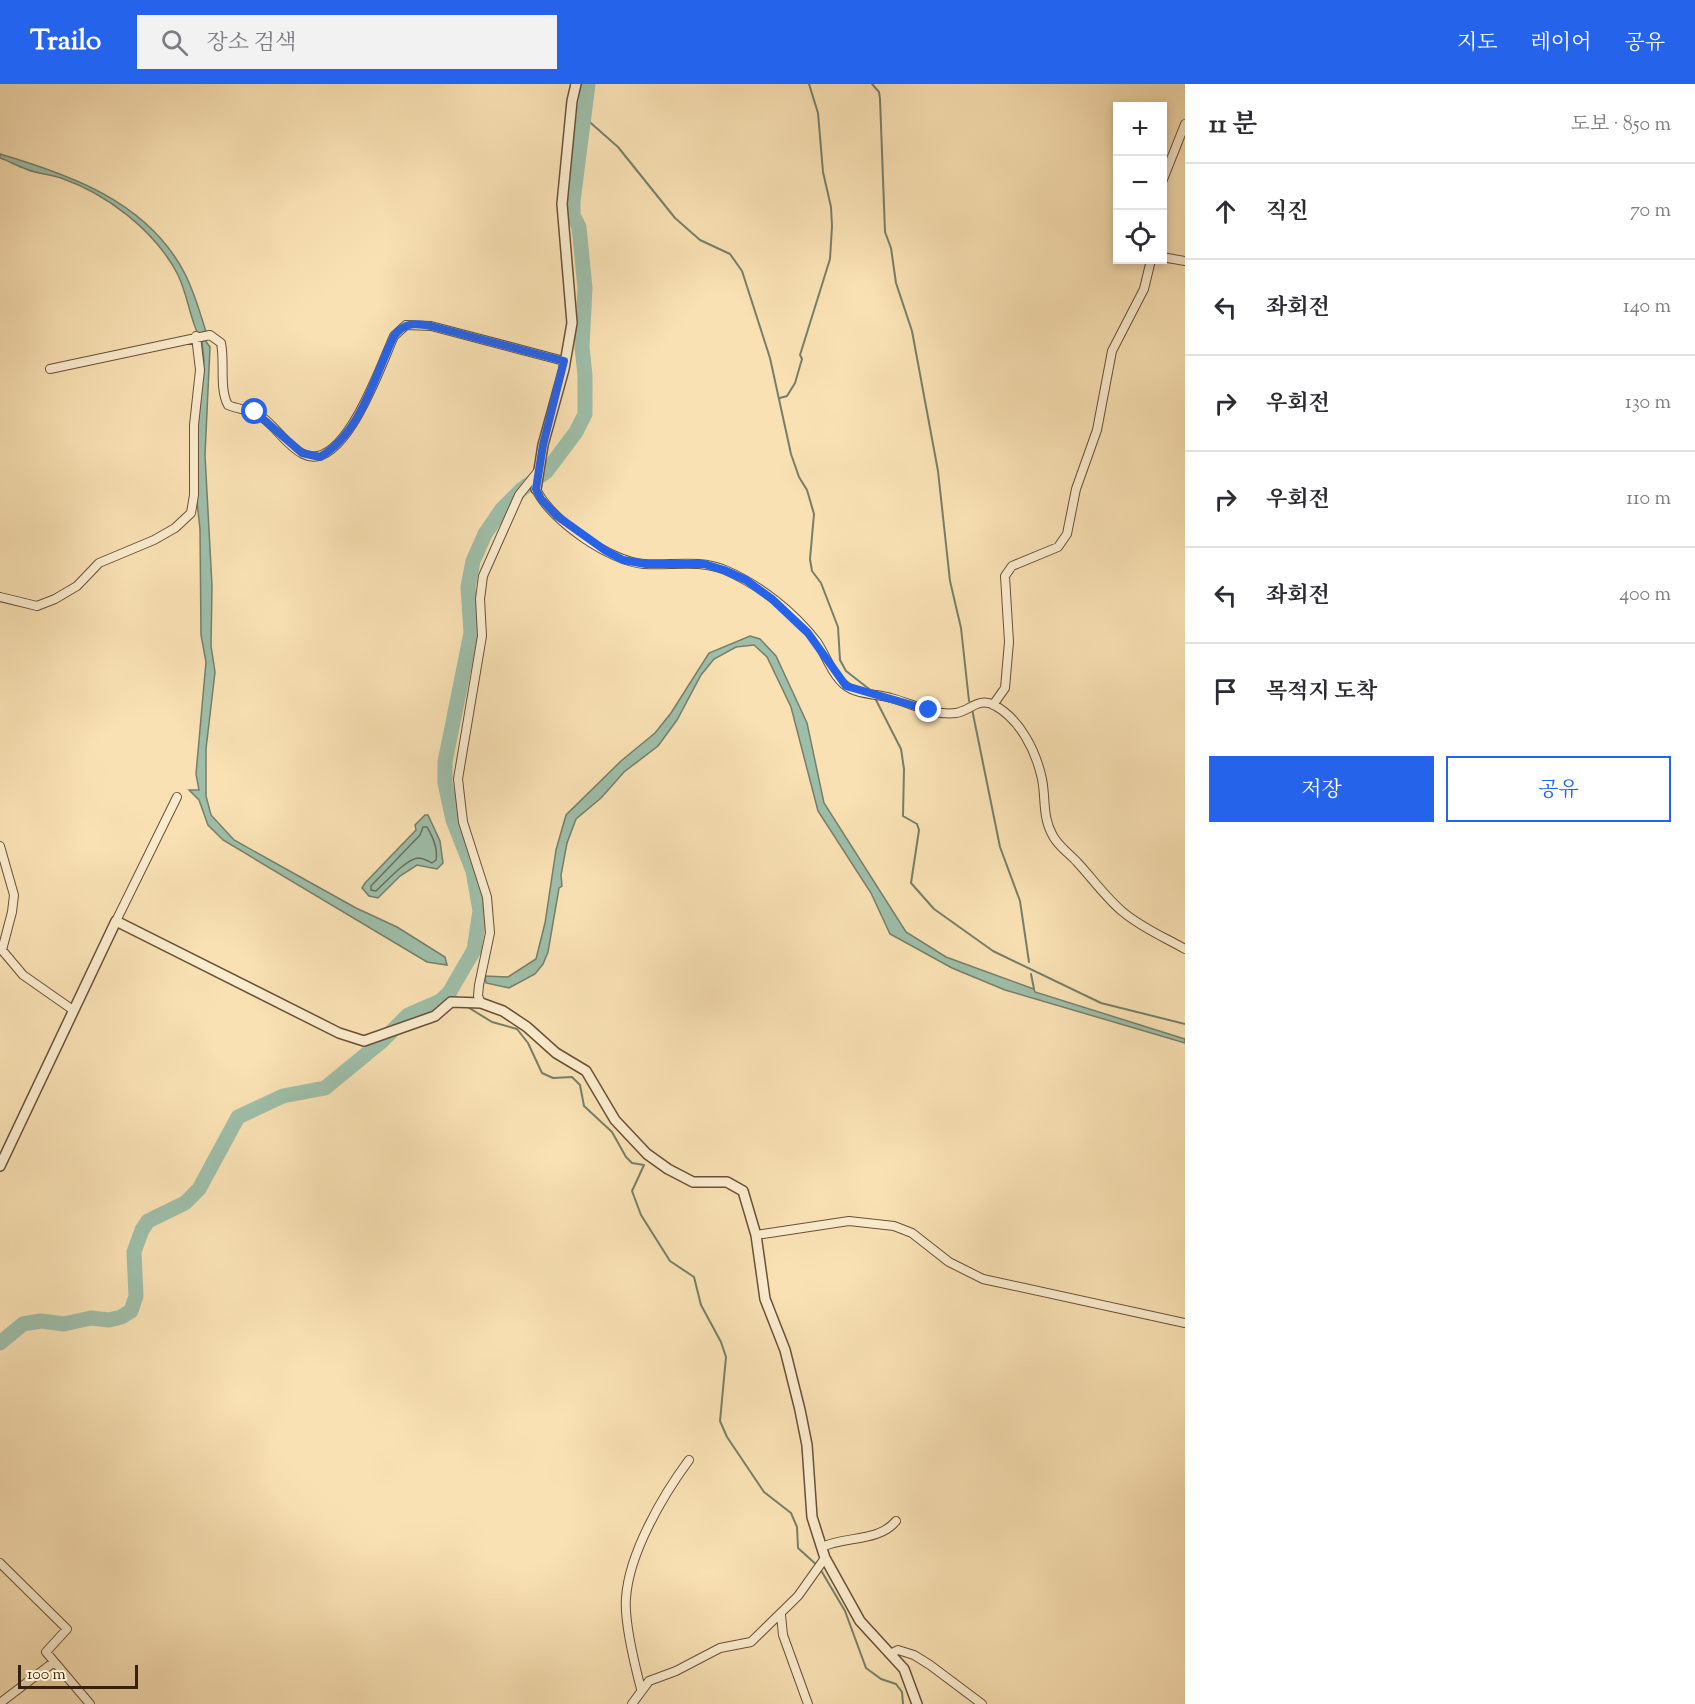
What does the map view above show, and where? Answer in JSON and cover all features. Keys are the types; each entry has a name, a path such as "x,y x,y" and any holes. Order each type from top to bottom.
{"street":[{"path":"576,84 572,101 562,204 572,323 539,470 536,489 541,499 557,516 614,557 646,564 712,566 754,586 808,633 842,683 852,690 888,697 946,714 961,712 978,703 993,705 1011,718 1031,748 1042,778 1045,820 1059,844 1122,912 1160,937 1185,949"},
{"path":"1167,169 1185,124"},
{"path":"1167,258 1185,261"},
{"path":"993,705 1005,688 1009,642 1005,576 1012,566 1053,550 1067,534 1076,489 1097,430 1112,351 1144,289 1150,264"},
{"path":"50,369 196,336 210,335 221,343 225,362 223,391 228,405 255,412 297,449 313,457 320,457 335,447 348,432 394,336 406,325 431,326 564,361"},
{"path":"0,597 37,606 56,599 77,586 99,564 154,540 175,528 190,513 194,495 194,425 200,370 196,336"},
{"path":"481,1003 478,996 479,985 490,933 487,897 463,822 458,779 482,636 480,598 483,576 519,495 539,470"},
{"path":"0,1166 177,797"},
{"path":"0,846 14,895 2,950 23,975 74,1010"},
{"path":"116,921 339,1033 364,1041 435,1016 451,1002 481,1003 518,1021 556,1053 586,1071 615,1120 647,1154 668,1169 693,1182 721,1181 739,1187 746,1197 756,1234 765,1299 785,1350 804,1430 812,1517 825,1558 860,1621 872,1637 892,1653 908,1677 917,1704"},
{"path":"756,1234 849,1221 894,1226 912,1233 949,1262 982,1279 1185,1323"},
{"path":"641,1689 626,1597 636,1558 652,1521 666,1493 689,1460"},
{"path":"822,1547 834,1541 879,1534 890,1529 896,1521"},
{"path":"632,1704 641,1689 649,1682 720,1648 751,1642 798,1596 825,1558"},
{"path":"0,1563 67,1629 46,1652 90,1704"},
{"path":"781,1615 783,1635 808,1704"},
{"path":"892,1653 898,1650 914,1655 982,1704"},
{"path":"0,1703 54,1662"}],"water":[{"path":"0,154 80,182 128,209 150,227 184,272 194,294 206,332 198,334 180,280 167,257 156,242 128,215 78,185 23,168 0,158"},
{"path":"205,340 210,347 205,455 212,586 211,646 215,672 206,749 206,796 211,815 234,840 356,908 397,927 445,957 447,965 427,962 223,840 208,825 199,800 189,790 199,790 196,774 206,662 201,635 200,529 196,493 198,419 204,361 202,342"},
{"path":"750,636 760,639 776,656 807,723 824,803 906,932 946,957 1034,989 1035,992 1185,1039 1185,1043 1005,990 952,968 890,934 871,893 818,811 791,707 767,657 754,645 736,647 714,659 701,675 677,720 658,746 624,772 601,798 576,819 567,843 561,875 562,886 559,888 548,952 543,964 535,974 509,988 486,983 485,976 508,977 536,959 545,923 556,850 566,815 621,761 655,733 671,713 709,653"},
{"path":"425,815 428,815 440,841 443,863 437,869 417,865 400,876 378,898 369,896 362,888 365,883 416,830 415,825"}],"waterway":[{"path":"0,1343 23,1324 41,1321 64,1324 91,1318 109,1320 131,1311 136,1296 134,1252 142,1230 148,1221 185,1203 199,1189 238,1117 283,1096 325,1088 381,1042 408,1015 440,1001 449,993 474,950 480,911 473,871 453,820 445,783 445,762 471,633 468,587 473,561 485,534 502,509 522,489 546,472 576,432 585,414 582,347 585,288 579,227 573,215 573,201 588,84"},
{"path":"780,398 787,396 795,383 802,359 800,355 830,259 831,207 823,172 818,113 809,84"},
{"path":"872,84 879,92 880,99 885,232 891,248 896,283 912,331 938,471 950,581 961,628 969,701"},
{"path":"584,117 618,147 675,218 700,240 730,254 742,271 770,358 791,454 799,477 807,490 814,514 810,559 812,571 821,583 838,627 840,660 846,671 873,692"},
{"path":"875,698 901,749 904,769 903,816 917,824 919,830 911,883 934,909 993,951 1101,1003 1185,1024"},
{"path":"972,709 1000,847 1020,901 1029,962"},
{"path":"1031,974 1034,989"},
{"path":"455,982 454,995 460,1000"},
{"path":"466,1006 492,1022 517,1029 528,1043 542,1073 553,1078 572,1077 580,1085 584,1106 612,1132 632,1163 644,1165 632,1191 641,1215 670,1261 694,1277 701,1305 721,1342 726,1357 720,1421 727,1437 764,1492 791,1513 797,1527 798,1548 819,1567 845,1611 866,1668 881,1679 896,1684 902,1692 903,1704"}],"route":[{"path":"255,412 306,456 320,457 341,442 348,432 394,336 398,330 411,323 431,326 564,361 564,369 543,445 536,489 541,499 557,516 614,557 646,564 704,564 746,580 792,616 817,642 846,686 852,690 888,697 929,710"}]}
